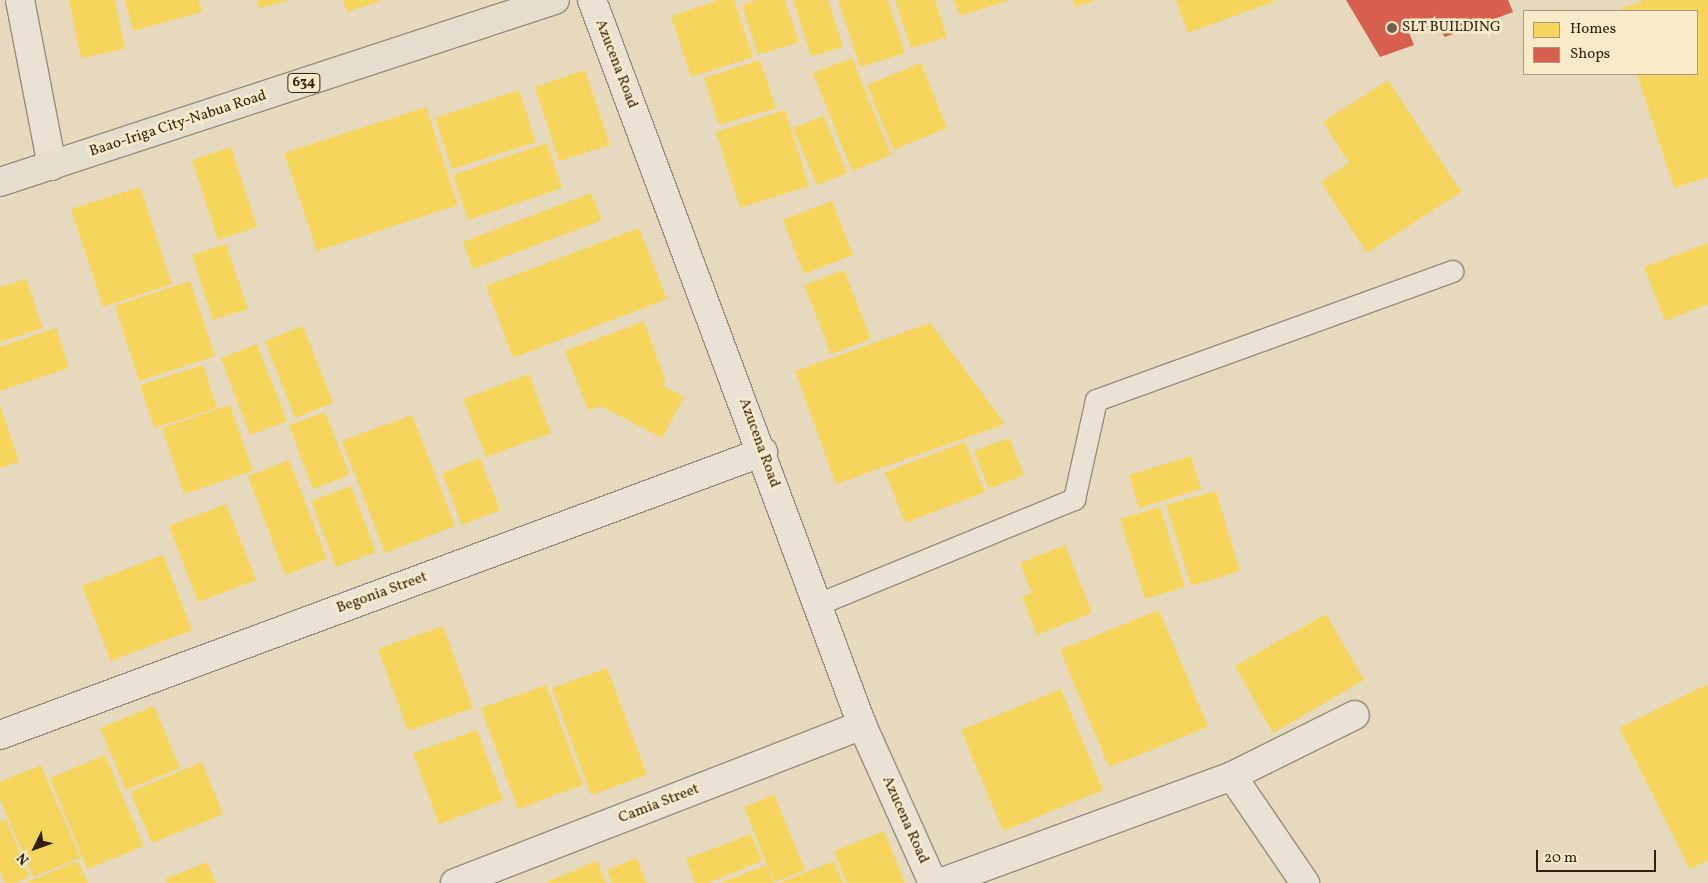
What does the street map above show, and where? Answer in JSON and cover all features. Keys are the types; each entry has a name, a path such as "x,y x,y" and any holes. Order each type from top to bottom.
{"main road":[{"name":"Baao-Iriga City-Nabua Road","path":"0,182 555,0"}],"street":[{"path":"20,0 52,166"},
{"name":"Azucena Road","path":"592,0 763,452 862,724 933,883"},
{"name":"Begonia Street","path":"0,735 763,452"},
{"path":"940,883 1232,776 1356,715"},
{"name":"Camia Street","path":"455,883 862,724"},
{"path":"1232,776 1305,883"}],"lane":[{"path":"818,604 1074,499 1096,400 1452,271"}],"building: Homes":[{"path":"69,0 115,0 125,49 81,58"},
{"path":"125,0 199,0 202,12 133,31"},
{"path":"257,0 288,0 288,1 259,8"},
{"path":"343,0 383,0 347,12"},
{"path":"719,0 734,0 753,57 691,77 671,16"},
{"path":"757,0 785,0 799,42 758,55 742,5"},
{"path":"793,0 828,0 843,47 811,56"},
{"path":"838,0 888,0 905,53 860,67"},
{"path":"895,0 935,0 947,37 911,48"},
{"path":"954,0 1010,0 960,16"},
{"path":"1073,0 1097,0 1075,7"},
{"path":"1176,0 1278,0 1188,33"},
{"path":"1645,0 1708,0 1708,177 1674,188 1637,75 1698,75 1698,10 1619,10"},
{"path":"852,58 891,155 852,171 813,73"},
{"path":"760,60 776,108 719,125 704,78"},
{"path":"921,63 947,128 893,150 867,85"},
{"path":"585,70 610,145 559,161 535,87"},
{"path":"1388,80 1461,192 1367,253 1321,182 1349,163 1323,122"},
{"path":"519,90 536,142 452,169 435,118"},
{"path":"426,107 458,205 317,251 284,153"},
{"path":"785,110 809,186 740,208 716,132"},
{"path":"824,116 847,173 817,185 793,128"},
{"path":"547,143 562,188 468,220 453,175"},
{"path":"231,147 257,227 218,240 192,160"},
{"path":"140,187 172,284 103,307 71,209"},
{"path":"591,193 602,220 473,269 463,242"},
{"path":"832,201 853,255 804,274 783,220"},
{"path":"639,228 667,299 513,358 486,286"},
{"path":"1708,243 1708,304 1665,321 1644,267"},
{"path":"226,244 248,309 213,320 192,255"},
{"path":"844,270 871,339 831,354 804,285"},
{"path":"26,279 43,328 0,342 0,287"},
{"path":"190,281 215,356 139,381 115,306"},
{"path":"644,321 666,382 660,384 684,397 662,438 601,406 588,410 565,351"},
{"path":"930,323 1005,424 836,484 795,371"},
{"path":"303,326 333,403 295,418 265,341"},
{"path":"56,328 69,368 0,391 0,347"},
{"path":"257,344 287,421 250,435 221,358"},
{"path":"203,365 217,408 154,428 140,385"},
{"path":"529,374 551,433 486,457 463,399"},
{"path":"0,405 19,462 0,468"},
{"path":"230,405 253,471 184,494 162,428"},
{"path":"325,412 350,475 313,489 289,425"},
{"path":"412,415 455,526 385,553 342,441"},
{"path":"1009,438 1024,475 989,489 974,451"},
{"path":"965,442 985,492 905,523 885,472"},
{"path":"1191,456 1201,489 1139,508 1129,475"},
{"path":"480,458 500,510 462,525 442,473"},
{"path":"289,460 327,559 285,575 248,476"},
{"path":"351,486 376,552 336,567 311,501"},
{"path":"1216,491 1240,571 1191,586 1166,505"},
{"path":"226,504 256,580 198,602 169,526"},
{"path":"1160,507 1185,587 1145,599 1120,519"},
{"path":"1065,545 1092,613 1037,635 1022,597 1032,593 1020,563"},
{"path":"163,555 192,630 111,661 82,586"},
{"path":"1159,610 1208,727 1109,767 1060,650"},
{"path":"1326,614 1364,680 1273,733 1235,666"},
{"path":"443,626 473,708 408,731 378,649"},
{"path":"607,668 647,775 591,795 552,688"},
{"path":"1708,684 1708,860 1690,869 1619,728"},
{"path":"546,685 583,785 518,809 481,708"},
{"path":"1061,689 1103,790 1003,831 961,730"},
{"path":"154,706 180,768 126,790 100,728"},
{"path":"477,730 503,800 439,824 413,753"},
{"path":"105,755 144,846 87,869 50,778"},
{"path":"202,762 223,814 152,843 130,792"},
{"path":"41,765 80,858 33,877 0,799 0,782"},
{"path":"774,795 805,870 774,882 744,807"},
{"path":"6,819 29,877 15,883 5,883 0,872 0,822"},
{"path":"884,831 905,883 847,883 834,851"},
{"path":"751,834 762,861 708,883 695,883 686,859"},
{"path":"637,858 646,883 612,883 607,870"},
{"path":"78,861 88,883 25,883"},
{"path":"597,861 606,883 547,883 547,882"},
{"path":"834,861 843,883 780,883"},
{"path":"207,862 216,883 167,883 165,879"},
{"path":"766,865 773,883 721,883"}],"building: Shops":[{"name":"SLT BUILDING","path":"1346,0 1508,0 1513,12 1445,37 1436,25 1408,30 1414,45 1380,57"}],"place":[{"name":"SLT BUILDING","path":"1392,28"}]}
